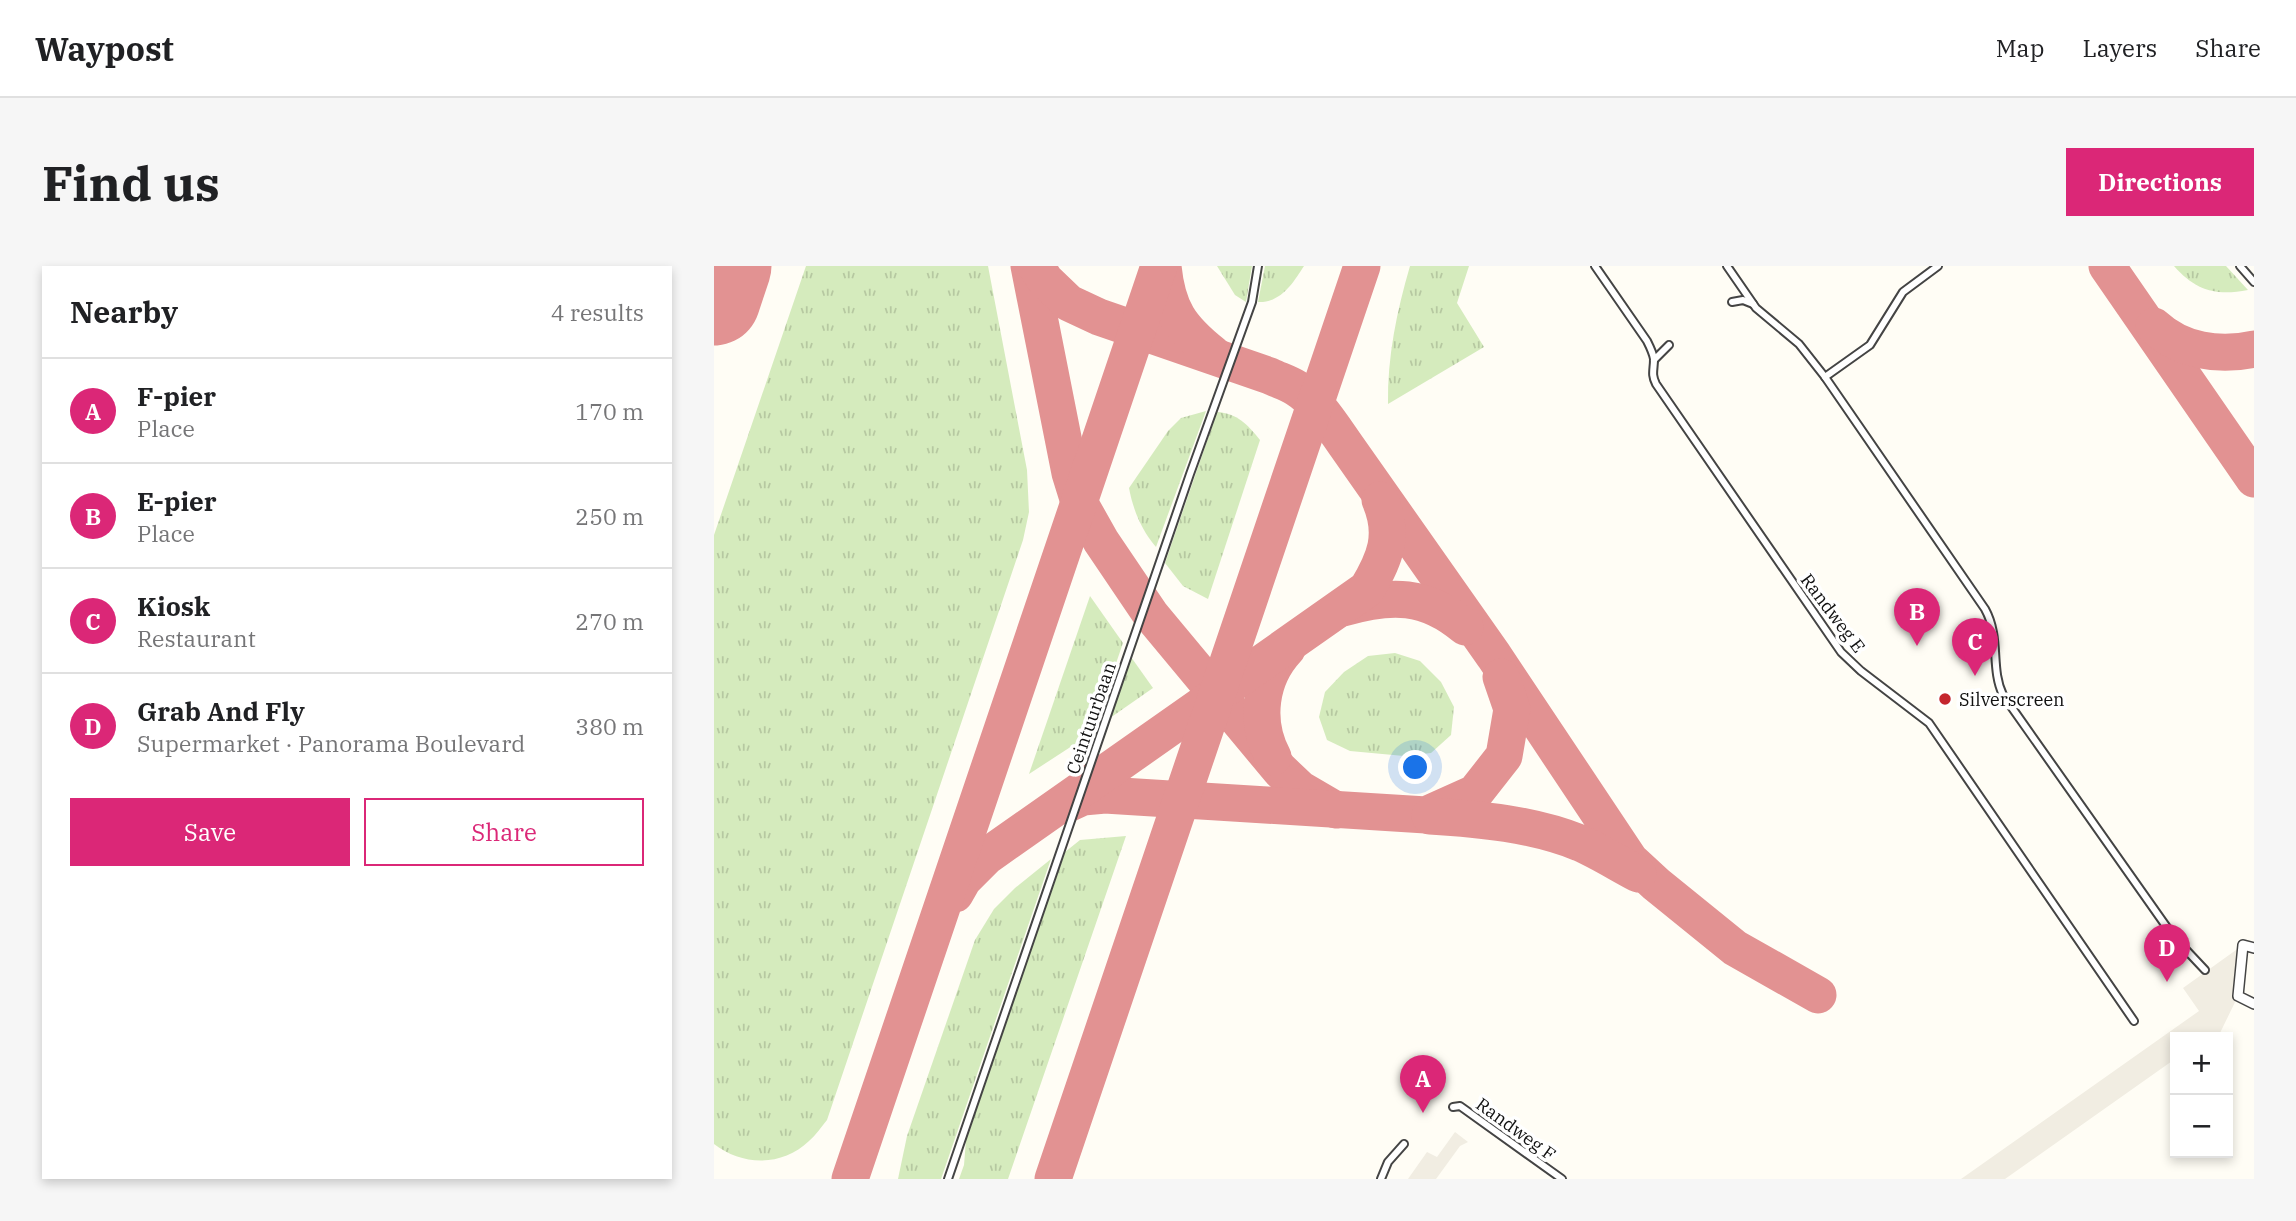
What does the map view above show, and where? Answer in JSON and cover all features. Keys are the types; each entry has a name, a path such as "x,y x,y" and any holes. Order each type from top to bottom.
{"street":[{"path":"2254,948 2242,945 2238,996 2254,1003"}],"lane":[{"name":"Ceintuurbaan","path":"948,1179 1190,474 1252,302 1258,266"},
{"name":"Randweg E","path":"1595,266 1647,341 1654,360 1651,375 1656,384 1841,652 1861,671 1929,723 2134,1021"},
{"path":"1727,266 1753,304 1799,344 1825,377 1991,619 2002,700 2173,936 2204,970"},
{"path":"1825,377 1870,345 1903,292 1938,266"},
{"path":"2240,266 2254,282"},
{"path":"1732,302 1743,300 1753,304"},
{"path":"1654,360 1669,345"},
{"path":"1941,741 1950,735"},
{"name":"Randweg F","path":"1453,1107 1460,1106 1562,1179"},
{"path":"1381,1179 1388,1162 1404,1144"}],"green space":[{"path":"806,266 988,266 1027,470 1029,512 1023,540 827,1120 812,1139 787,1156 749,1160 714,1144 714,535"},
{"path":"1217,266 1252,266 1246,302 1235,295"},
{"path":"1265,266 1304,266 1280,296 1258,302"},
{"path":"1410,266 1469,266 1457,303 1484,347 1388,404 1394,334"},
{"path":"2174,266 2226,266 2248,290 2207,290 2190,281"},
{"path":"1206,411 1156,547 1139,520 1129,488 1168,431 1181,418"},
{"path":"1217,412 1242,421 1260,440 1208,599 1183,586 1165,563"},
{"path":"1090,596 1123,643 1092,733 1029,774"},
{"path":"1395,653 1420,661 1441,682 1454,707 1451,735 1431,753 1404,756 1350,751 1327,740 1319,717 1325,692 1344,672 1368,656"},
{"path":"1131,657 1153,688 1110,718"},
{"path":"1126,836 1008,1179 959,1179 964,1165 966,1140 1065,852 1080,840"},
{"path":"1051,859 941,1179 898,1179 907,1136 975,940 994,909"}],"shaded area":[{"path":"2243,945 2238,996 2220,1032 2170,1032 2170,1063 2005,1179 1961,1179 2199,1011 2183,988"},
{"path":"1455,1132 1468,1142 1460,1146 1436,1179 1408,1179 1427,1152 1437,1157"}],"taxiway":[{"path":"1029,266 1070,473 1079,502 1101,541 1151,615 1280,770 1300,789 1336,810"},
{"path":"1036,266 1045,280 1069,303 1099,317 1270,376 1293,386 1311,399 1494,656 1630,860 1735,948 1818,995"},
{"path":"850,1179 1159,266"},
{"path":"1163,266 1168,294 1177,316 1192,335 1213,354"},
{"path":"1053,1179 1362,266"},
{"path":"2107,266 2254,479"},
{"path":"2154,326 2176,341 2201,350 2227,352 2254,349"},
{"path":"955,894 963,880 987,856 1367,589 1386,546 1387,524 1380,500"},
{"path":"1343,608 1377,600 1407,600 1436,608 1465,627"},
{"path":"1273,757 1263,729 1263,700 1271,673 1287,649"},
{"path":"1070,803 1083,797 1105,795 1426,815 1475,793 1504,756 1512,709 1501,677"},
{"path":"1430,816 1487,821 1544,831 1580,843 1638,874"}],"runway":[{"path":"714,299 725,266"}],"place":[{"name":"E-pier","path":"1917,646"},
{"name":"Kiosk","path":"1975,676"},
{"name":"Silverscreen","path":"1945,699"},
{"name":"Grab And Fly","path":"2167,982"},
{"name":"F-pier","path":"1423,1113"}]}
